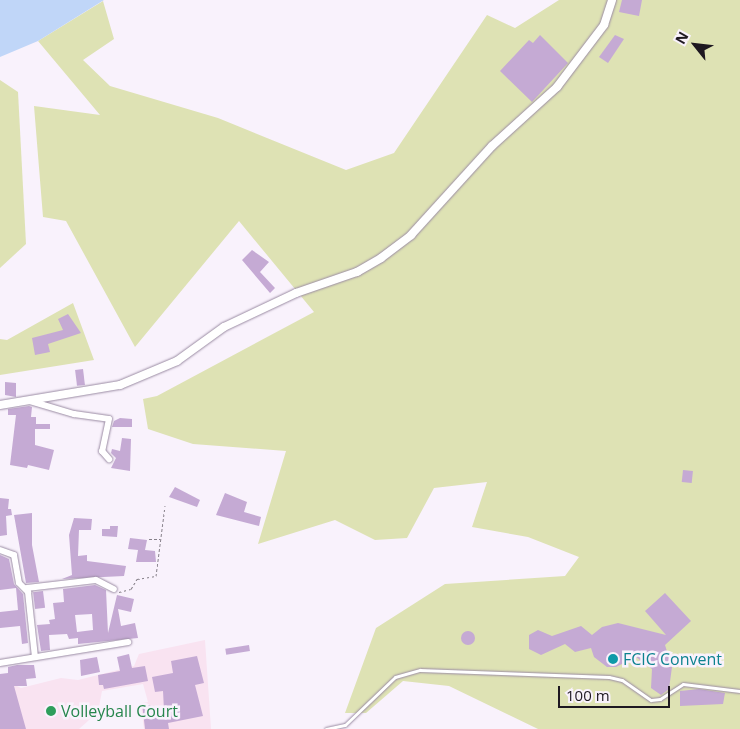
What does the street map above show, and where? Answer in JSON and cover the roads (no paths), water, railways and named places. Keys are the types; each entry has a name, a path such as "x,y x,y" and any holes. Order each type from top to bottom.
{"street":[{"path":"0,405 120,385 177,361 224,327 296,293 357,272 381,258 411,234 492,146 557,87 604,25 612,0"},
{"path":"29,400 74,414 109,419 102,451 109,459"},
{"path":"0,550 14,555 19,583 26,588 96,580 114,589"},
{"path":"26,588 35,657"},
{"path":"0,663 128,642"}],"lane":[{"path":"326,729 345,725 395,677 420,670 609,677 622,680 652,700 660,700 683,684 740,691"}],"water":[{"path":"0,0 104,0 38,41 0,57"}],"place":[{"name":"FCIC Convent","path":"613,659"},
{"name":"Volleyball Court","path":"51,711"}]}
